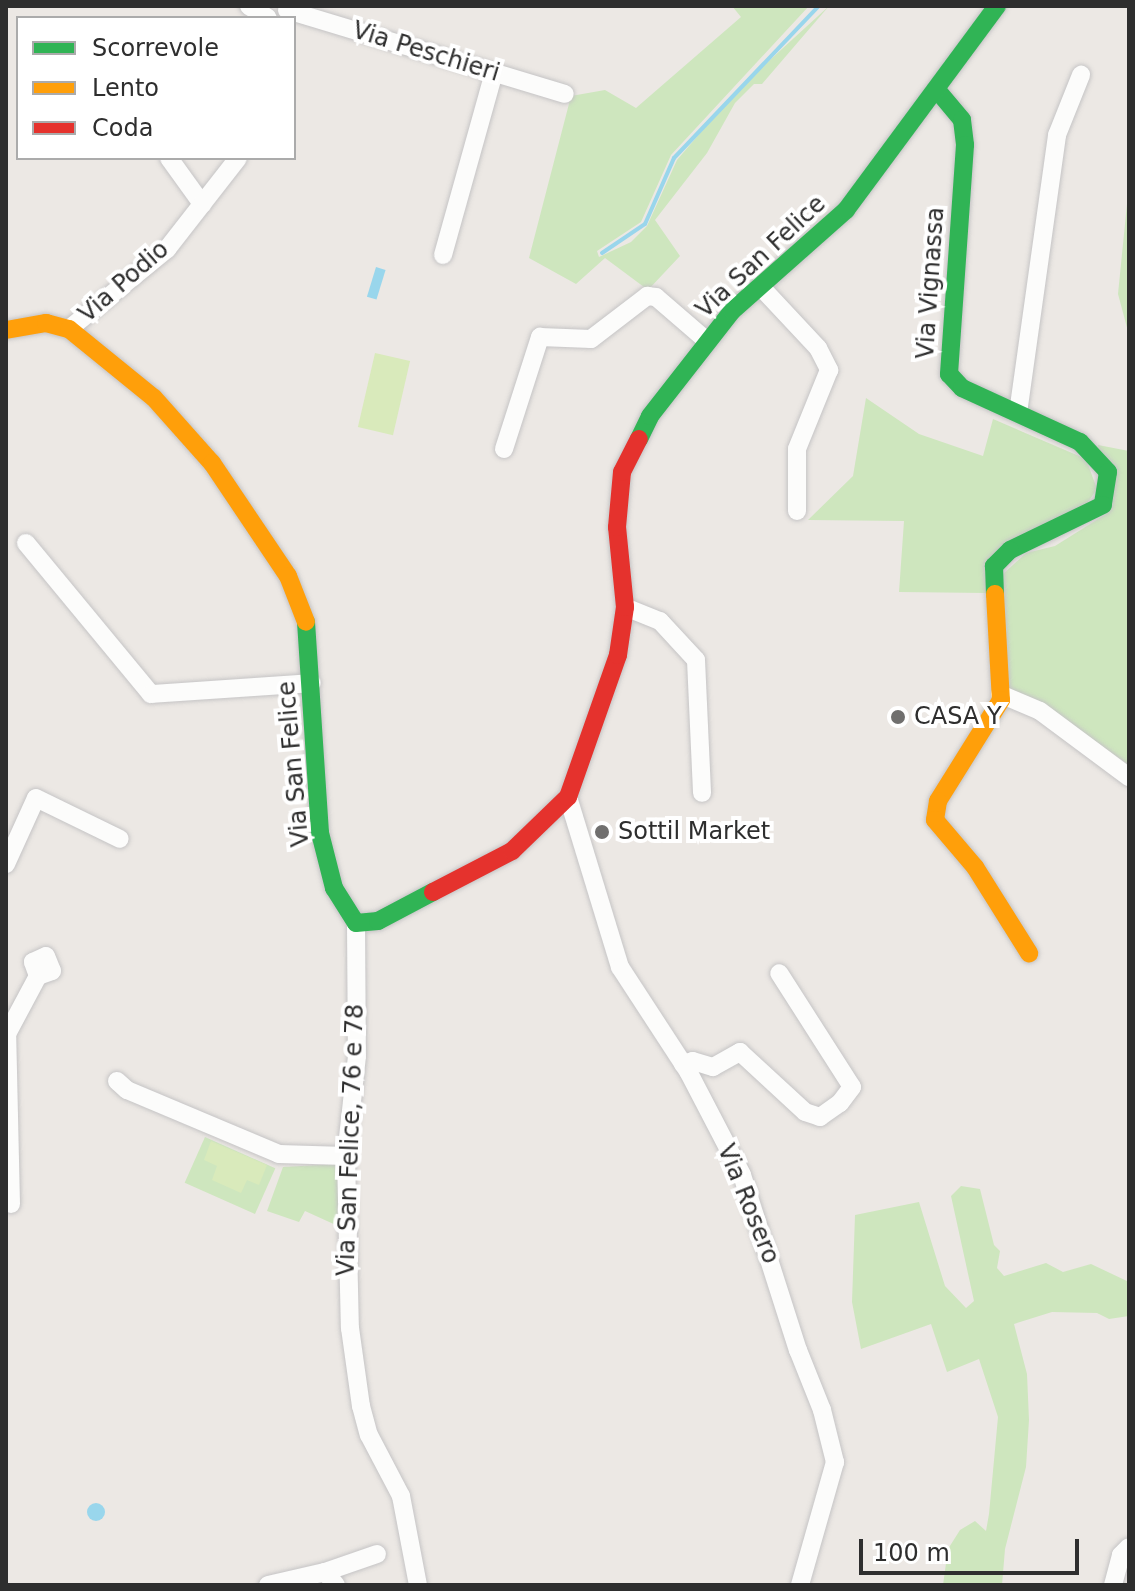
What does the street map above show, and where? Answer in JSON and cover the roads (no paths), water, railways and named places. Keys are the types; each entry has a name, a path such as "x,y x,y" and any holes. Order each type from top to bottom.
{"street":[{"name":"Via San Felice","path":"69,329 154,398 220,476 288,576 307,625 320,833 334,888 356,923 378,921 512,851 568,797 618,655 625,607 617,527 622,472 650,416 707,341 760,286 846,210 997,6"},
{"name":"Via Peschieri","path":"287,11 565,94"},
{"path":"443,255 494,72"},
{"path":"1018,413 1057,135 1081,75"},
{"name":"Via Vignassa","path":"937,90 962,120 965,145 949,374 962,388 1018,413 1097,455 1108,472 1108,493 1091,514 1010,550 994,566 1000,694 974,749 938,801 935,820 975,867 1029,953"},
{"path":"170,160 202,204"},
{"name":"Via Podio","path":"69,329 167,249 236,160"},
{"path":"760,286 818,348 829,370 797,449 797,511"},
{"path":"504,449 540,337 591,339 647,296 656,297 707,341"},
{"path":"6,330 46,323 69,329"},
{"path":"26,543 151,694 312,683"},
{"path":"625,607 660,621 696,660 702,793"},
{"path":"1000,694 1040,711 1129,777"},
{"name":"Via Rosero","path":"568,797 620,967 683,1064 742,1175 798,1350 822,1410 835,1462 800,1585"},
{"path":"6,864 36,798 120,839"},
{"name":"Via San Felice, 76 e 78","path":"356,923 357,1056 346,1156 345,1255 361,1406 369,1435 401,1496 394,1549 418,1585"},
{"path":"683,1064 693,1061 713,1067 740,1052 805,1112 820,1117 840,1103 852,1087 779,973"},
{"path":"11,1204 7,1034 38,976"},
{"path":"117,1081 127,1090 279,1154 346,1156"},
{"path":"1113,1585 1121,1555 1129,1547"},
{"path":"268,1585 330,1578 394,1549"}],"water":[{"path":"376,267 386,270 376,300 367,297"},
{"path":"92,1503 100,1503 105,1512 103,1519 92,1521 87,1516 87,1508"}],"waterway":[{"path":"602,253 645,224 674,158 819,6"}],"place":[{"name":"CASA Y","path":"898,717"},
{"name":"Sottil Market","path":"602,832"}]}
